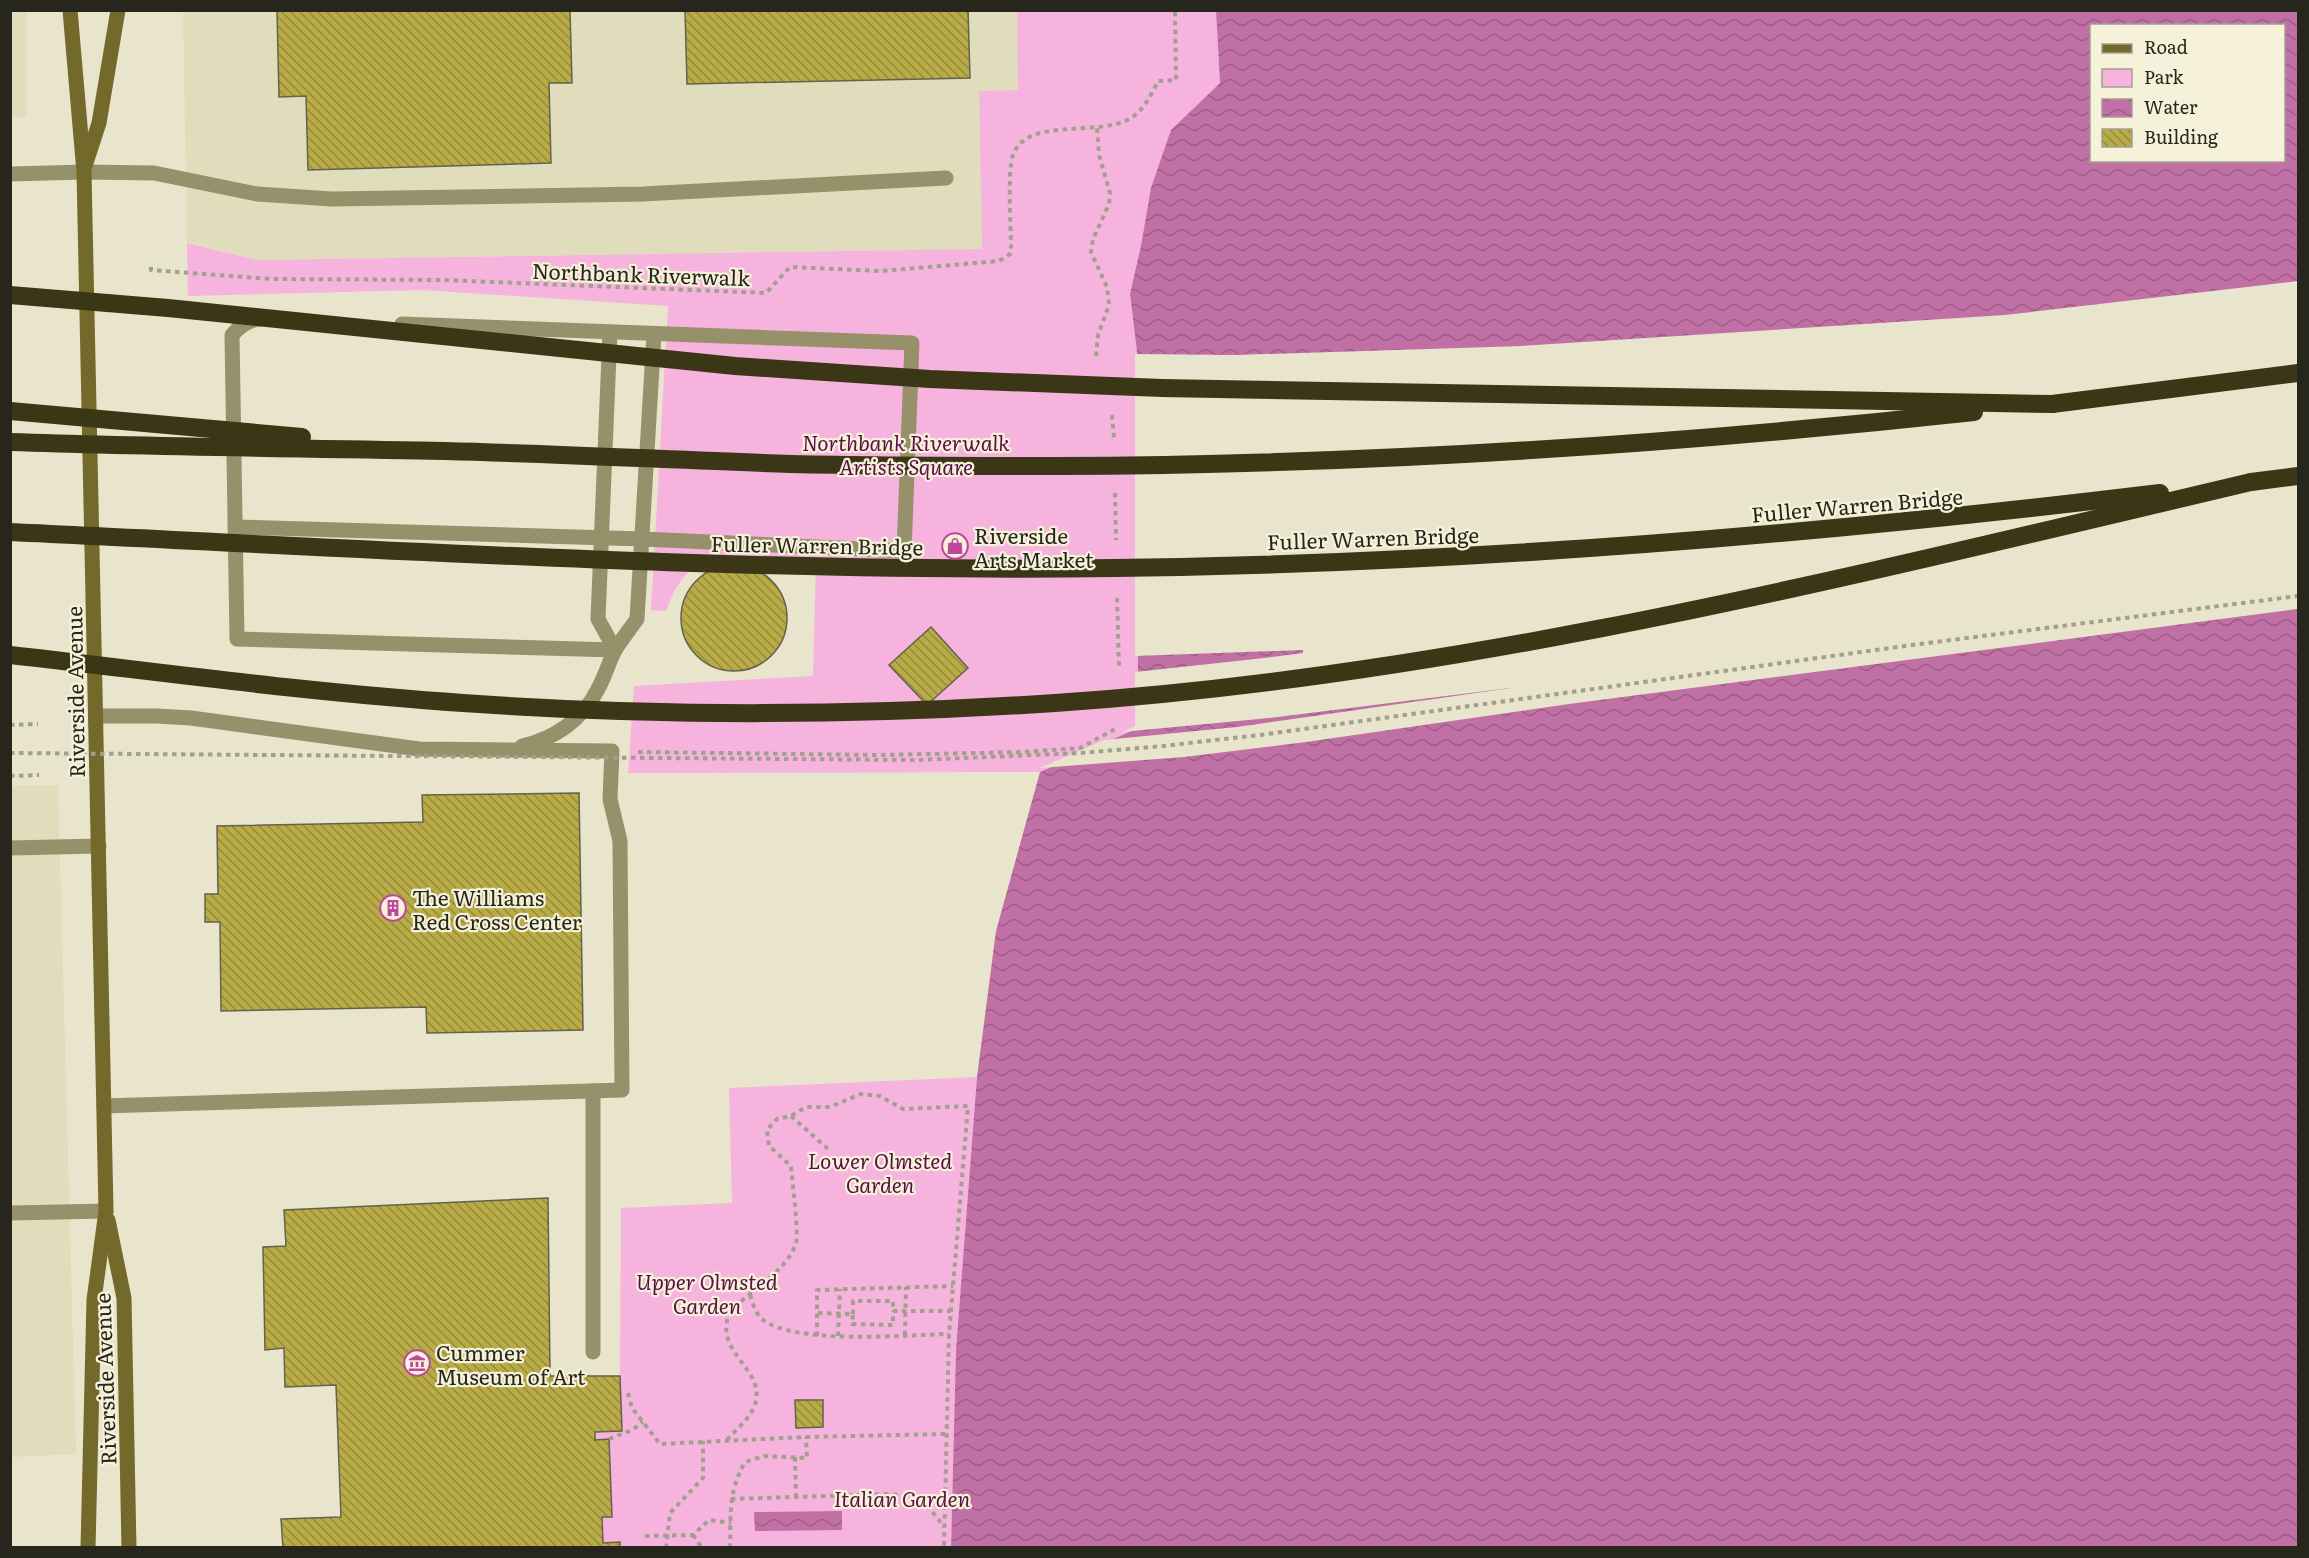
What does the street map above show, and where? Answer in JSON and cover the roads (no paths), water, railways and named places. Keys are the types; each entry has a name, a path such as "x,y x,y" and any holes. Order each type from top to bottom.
{"highway":[{"path":"10,295 168,308 723,365 919,379 1150,387 2052,404"},
{"path":"10,442 450,451 794,464 1051,466 1345,460 1627,444 1768,433 2052,404 2298,373"},
{"path":"10,411 450,451"},
{"name":"Fuller Warren Bridge","path":"10,532 692,564 972,569 1114,568 1417,559 1695,542 1979,516 2298,476"},
{"path":"10,655 356,694 623,712 806,713 1059,703 1277,681 1449,656 1599,630 1798,589 2251,482"}],"main road":[{"name":"Riverside Avenue","path":"70,10 84,172 106,1211 94,1300 88,1548"},
{"name":"Riverside Avenue","path":"84,172 99,123 118,10"},
{"name":"Riverside Avenue","path":"106,1211 124,1298 129,1548"}],"street":[{"path":"10,174 154,173 257,194 332,199 643,194 946,178"},
{"path":"236,526 904,550 912,343 253,319 238,328 232,335 237,639 615,650"},
{"path":"610,332 598,619 615,650"},
{"path":"501,750 550,737 570,725 598,690 615,650 637,619 654,334"},
{"path":"96,716 191,718 395,747 444,750 612,752 610,799 620,842 622,1090 104,1106"},
{"path":"10,848 99,846"},
{"path":"593,1091 593,1352"},
{"path":"10,1213 106,1211"}],"water":[{"path":"1216,11 2298,11 2298,1547 951,1548 956,1350 977,1077 996,931 1040,772 1138,728 1137,352 1130,294 1151,188 1171,130 1220,83"},
{"path":"842,1511 842,1530 755,1531 754,1512"}],"place":[{"name":"Riverside Arts Market","path":"955,546"},
{"name":"The Williams Red Cross Center","path":"393,908"},
{"name":"Cummer Museum of Art","path":"417,1363"}],"park label":[{"name":"Northbank Riverwalk Artists Square","path":"906,453"},
{"name":"Lower Olmsted Garden","path":"880,1171"},
{"name":"Upper Olmsted Garden","path":"707,1292"},
{"name":"Italian Garden","path":"902,1497"}]}
